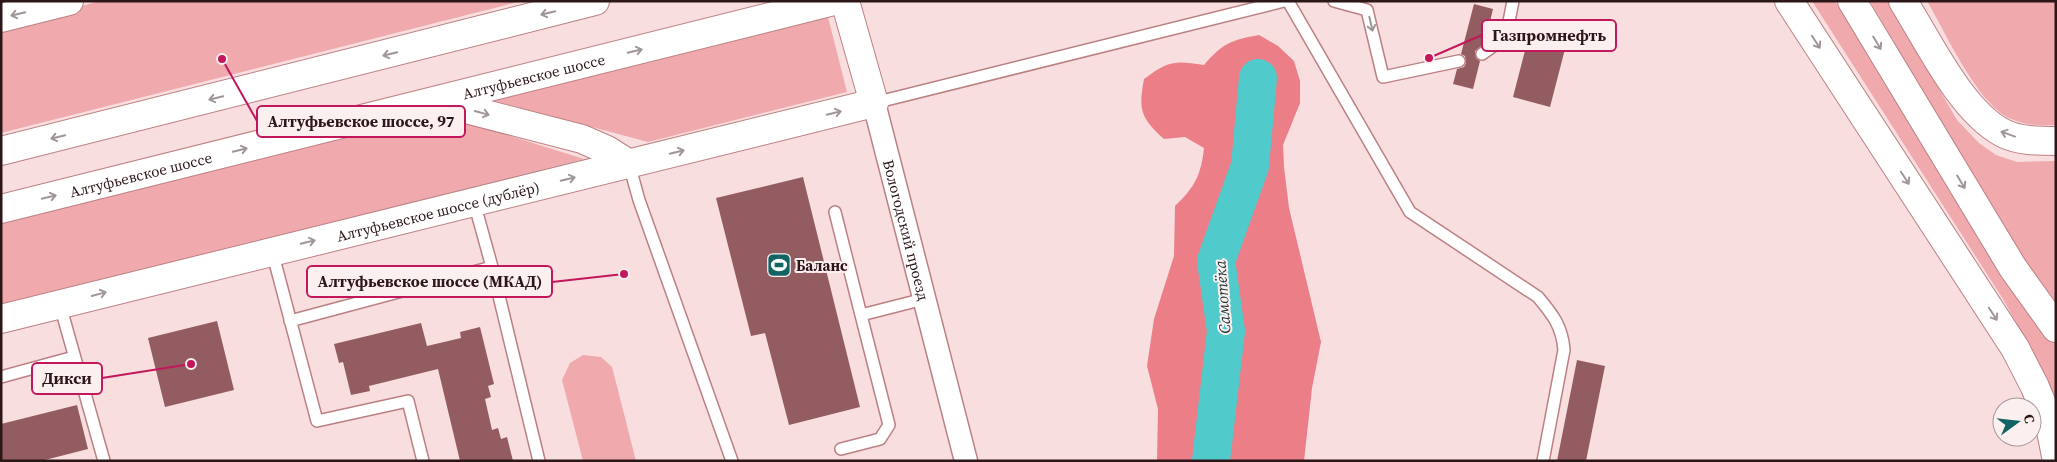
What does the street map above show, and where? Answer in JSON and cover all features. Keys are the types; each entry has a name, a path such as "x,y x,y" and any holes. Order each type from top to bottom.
{"main road":[{"path":"1,18 69,1"},
{"path":"1,151 595,1"},
{"name":"Алтуфьевское шоссе","path":"1,209 834,1"},
{"name":"Вологодский проезд","path":"846,1 874,103"},
{"path":"1789,1 2015,348 2036,387 2049,421 2056,456"},
{"path":"1852,1 2013,268 2056,328"},
{"path":"1904,1 1959,92 1982,117 2003,133 2029,140 2056,141"},
{"path":"435,101 582,140 607,150 630,164"},
{"name":"Алтуфьевское шоссе (дублёр)","path":"1,319 874,103"}],"street":[{"name":"Вологодский проезд","path":"874,103 966,461"}],"lane":[{"path":"874,103 1284,1"},
{"path":"1288,1 1410,212 1538,296 1554,316 1563,334 1564,350 1543,461"},
{"path":"1334,1 1367,10 1383,77 1459,61"},
{"path":"1482,54 1506,37 1513,1"},
{"path":"630,164 639,200 732,461"},
{"path":"474,202 539,461"},
{"path":"835,212 888,425 880,440 841,449"},
{"path":"272,251 317,420 408,401 423,461"},
{"path":"290,320 492,268"},
{"path":"861,314 924,299"},
{"path":"60,305 104,461"},
{"path":"1,377 74,357"}],"shaded area":[{"path":"101,1 522,1 1,133 1,26"},
{"path":"1812,1 1835,1 1918,130 1938,118 1870,1 1888,1 1957,120 1979,143 1996,155 2017,162 2056,161 2056,401 2044,373 2003,299"},
{"path":"1927,1 2056,1 2056,125 2022,123 1998,111 1974,84"},
{"path":"828,17 847,92 648,142 491,100"},
{"path":"1259,35 1278,46 1294,61 1300,81 1300,103 1283,145 1284,167 1289,208 1321,342 1312,388 1304,461 1157,461 1158,409 1147,366 1154,319 1174,256 1175,206 1188,193 1196,180 1204,148 1185,137 1164,139 1150,125 1143,113 1141,99 1144,79 1172,63 1204,65 1222,47 1234,41"},
{"path":"440,114 584,159 1,305 1,223"},
{"path":"583,355 601,357 612,367 636,461 583,461 562,380 570,363"}],"building":[{"path":"1474,4 1493,9 1485,43 1475,51 1476,58 1480,61 1473,89 1453,84 1457,69 1464,67 1466,63 1465,56 1461,54"},
{"path":"1528,39 1565,49 1550,107 1513,97"},
{"name":"Баланс","path":"803,177 860,407 789,425 765,333 751,336 716,198"},
{"path":"217,321 234,390 165,407 148,338"},
{"path":"421,323 427,346 461,338 460,332 480,327 494,384 488,386 491,397 485,399 492,430 498,428 501,439 507,437 513,461 460,461 438,369 369,386 370,391 351,395 343,362 339,363 334,344"},
{"path":"1577,360 1605,366 1586,461 1557,461"},
{"path":"77,405 88,449 41,461 1,461 1,424"}],"waterway":[{"name":"Самотёка","path":"1211,461 1226,331 1216,261 1250,166 1258,78"}],"place":[{"name":"Газпромнефть","path":"1429,58"},
{"name":"Алтуфьевское шоссе, 97","path":"222,59"},
{"name":"Баланс","path":"779,265"},
{"name":"Алтуфьевское шоссе (МКАД)","path":"624,274"},
{"name":"Дикси","path":"191,364"}]}
